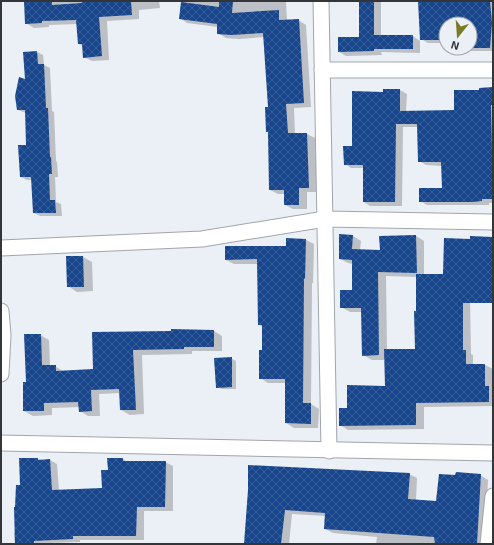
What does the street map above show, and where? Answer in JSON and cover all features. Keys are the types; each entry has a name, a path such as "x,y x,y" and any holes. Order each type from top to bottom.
{"street":[{"path":"321,1 328,451"},
{"path":"322,70 493,70"},
{"path":"1,248 202,239 325,219 493,222"},
{"path":"1,311 1,374"},
{"path":"1,443 328,451 493,453"},
{"path":"488,544 493,496"}],"building":[{"path":"24,1 52,1 52,5 82,3 82,1 131,1 132,15 99,17 102,56 83,58 82,44 78,44 76,20 42,21 42,23 25,24"},
{"path":"219,1 233,1 232,13 279,10 279,20 299,19 304,103 286,104 288,133 307,133 309,188 299,188 299,205 284,205 284,190 269,190 268,132 266,132 265,107 268,107 263,33 231,35 217,34 217,24 179,19 181,2 219,7"},
{"path":"359,1 374,1 374,35 413,35 413,49 374,49 374,51 338,52 338,37 359,37"},
{"path":"418,1 490,1 492,23 490,48 478,48 478,16 438,16 438,40 420,40"},
{"path":"37,51 38,64 44,64 52,174 49,174 50,200 55,200 56,213 33,213 31,177 20,177 18,145 26,145 25,110 17,110 15,96 19,77 25,79 23,52"},
{"path":"493,87 493,105 491,105 493,199 482,199 482,201 473,202 419,202 419,188 442,188 441,162 418,162 417,124 396,124 395,202 363,202 363,165 344,165 343,146 352,146 352,91 383,92 383,89 400,89 400,111 454,110 454,90 479,90 479,88"},
{"path":"339,234 353,235 352,249 380,250 379,236 416,235 417,273 378,272 379,355 362,356 361,308 340,308 340,290 352,290 352,260 339,259"},
{"path":"470,236 493,237 492,303 463,303 463,350 466,350 466,364 485,364 485,386 489,386 489,402 416,403 416,425 339,426 339,408 347,408 347,385 385,386 384,349 415,349 414,311 416,311 416,274 443,274 444,238 470,239"},
{"path":"286,238 306,239 305,279 304,278 303,403 311,403 311,424 285,423 285,379 259,379 259,350 262,350 262,325 258,325 257,259 225,260 225,246 286,246"},
{"path":"66,256 83,256 84,287 67,287"},
{"path":"171,329 214,330 214,347 133,350 136,410 120,410 119,389 91,390 92,411 79,412 78,402 44,403 44,411 23,411 23,382 26,382 24,334 41,334 42,365 56,365 56,371 93,369 92,332 171,331"},
{"path":"232,357 232,387 216,388 214,358"},
{"path":"19,458 38,458 38,460 50,459 52,490 102,488 101,470 108,470 107,458 123,458 123,461 166,461 165,507 137,507 136,536 73,536 73,539 34,541 34,544 15,544 14,507 16,485 20,485"},
{"path":"248,465 410,473 408,499 436,501 439,474 455,475 456,472 481,474 477,544 435,544 434,537 324,529 325,513 285,510 281,544 244,544 248,490"}]}
